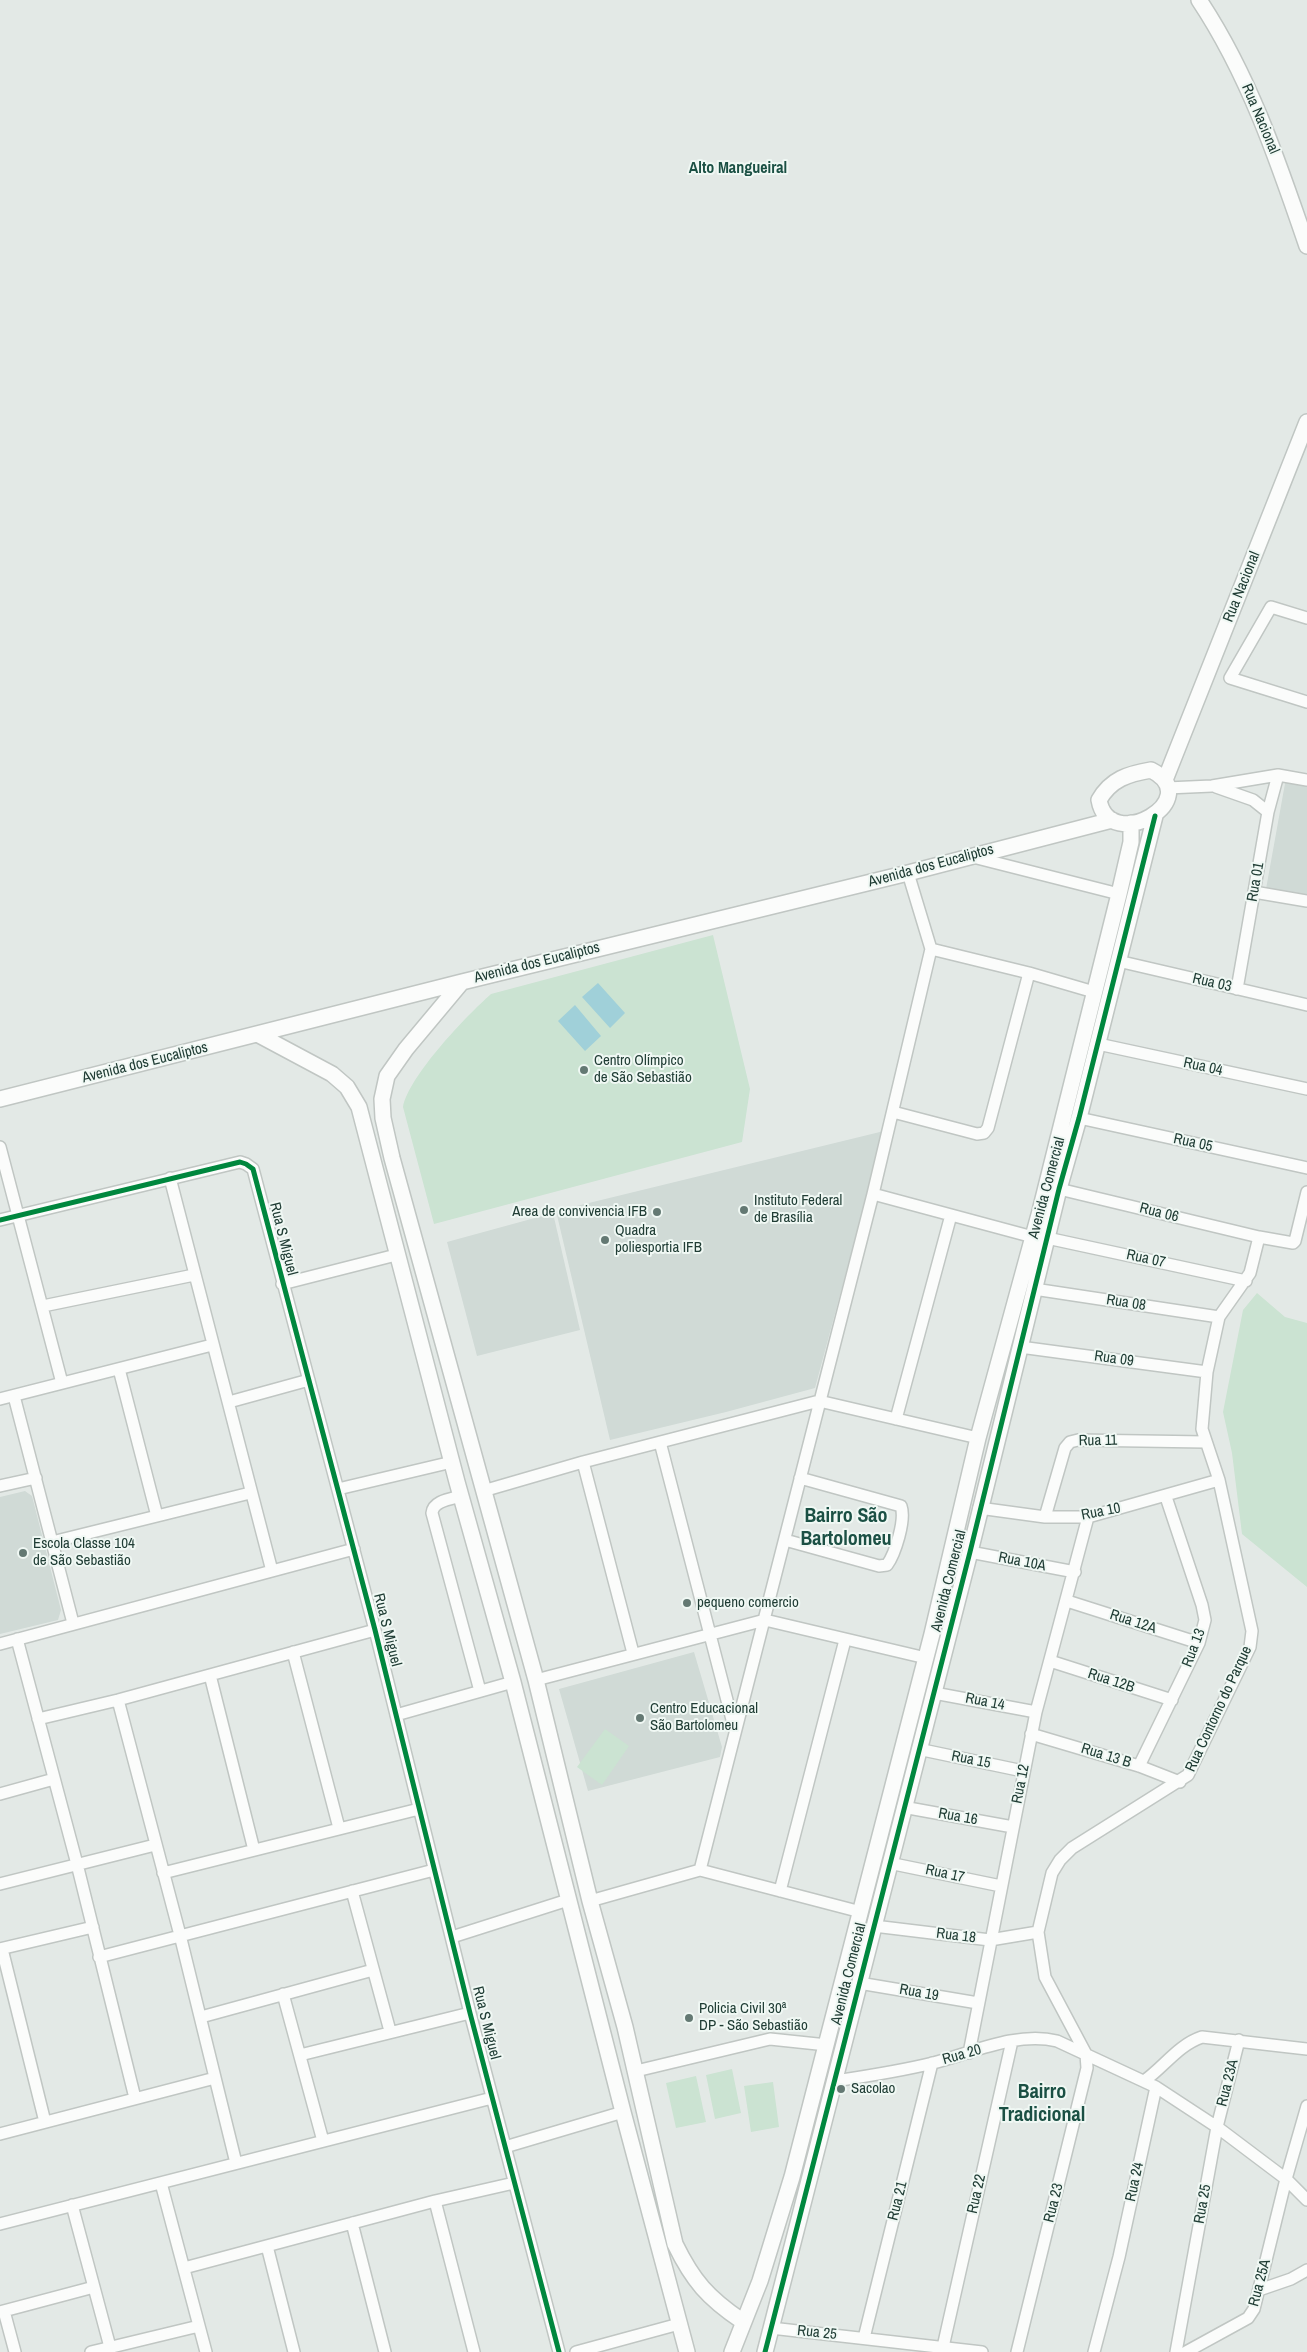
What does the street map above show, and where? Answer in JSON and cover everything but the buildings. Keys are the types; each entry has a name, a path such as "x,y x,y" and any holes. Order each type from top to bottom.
{"street":[{"name":"Rua Nacional","path":"1199,0 1235,62 1257,108 1278,159 1307,246"},
{"name":"Rua Nacional","path":"1166,784 1176,752 1307,423"},
{"path":"1307,618 1271,608 1230,678 1307,702"},
{"path":"1075,828 1090,814 1111,784 1132,773 1151,770 1163,764 1176,752"},
{"path":"1099,800 1101,809 1112,820 1131,823 1145,821 1155,816 1166,800 1166,784 1161,775 1151,770"},
{"path":"1166,784 1212,786 1278,775 1307,780"},
{"name":"Rua 01","path":"1237,989 1268,812 1278,775"},
{"path":"1212,786 1253,800 1268,812"},
{"name":"Avenida Comercial","path":"1046,1212 1059,1189 1079,1118 1155,816"},
{"name":"Avenida dos Eucaliptos","path":"0,1099 259,1035 462,982 908,873 1075,828 1112,820"},
{"name":"Avenida Comercial","path":"732,2352 742,2321 753,2297 792,2177 926,1658 978,1438 1040,1237 1094,992 1120,894 1131,842 1131,823"},
{"path":"969,856 1120,894"},
{"path":"700,1870 873,1194 931,949 908,873"},
{"path":"1254,892 1307,901"},
{"path":"931,949 1029,973 1094,992"},
{"name":"Rua 03","path":"1118,961 1307,1005"},
{"path":"893,1112 977,1134 984,1133 988,1128 1029,973"},
{"path":"462,982 406,1049 387,1076 382,1099 382,1118 536,1680 590,1901 636,2071 675,2244 688,2270 704,2291 718,2304 742,2321"},
{"path":"259,1035 332,1074 347,1087 358,1107 458,1489 513,1682 602,2033 687,2352"},
{"name":"Rua 04","path":"1098,1044 1307,1089"},
{"name":"Rua 05","path":"1079,1118 1307,1168"},
{"path":"0,1147 62,1383"},
{"path":"373,1163 392,1158"},
{"name":"Rua S Miguel","path":"0,1220 240,1162 253,1169 375,1630 470,2012 559,2352"},
{"path":"170,1178 212,1344 229,1402 250,1493 272,1571"},
{"name":"Rua 06","path":"1059,1189 1259,1237"},
{"path":"1259,1237 1293,1243 1307,1192"},
{"name":"Rua 07","path":"873,1194 1040,1237 1246,1281"},
{"path":"896,1419 951,1215"},
{"name":"Rua Contorno do Parque","path":"1086,2054 1046,1977 1038,1932 1052,1873 1060,1860 1072,1848 1180,1782 1188,1775 1195,1764 1250,1647 1252,1630 1219,1480 1202,1429 1207,1372 1219,1317 1250,1273 1259,1237"},
{"path":"282,1284 396,1255"},
{"name":"Avenida Comercial","path":"765,2352 774,2309 835,2081 903,1807 970,1552 979,1508 1034,1289 1032,1267"},
{"path":"43,1306 194,1275"},
{"name":"Rua 08","path":"1034,1289 1219,1317"},
{"path":"0,1399 212,1344"},
{"name":"Rua 09","path":"1020,1346 1207,1372"},
{"path":"119,1369 158,1516"},
{"path":"229,1402 309,1380"},
{"path":"14,1396 72,1624"},
{"path":"483,1491 582,1462 819,1401 978,1438"},
{"name":"Rua 11","path":"1045,1517 1065,1448 1070,1442 1078,1440 1205,1442"},
{"path":"660,1442 736,1732"},
{"path":"338,1489 452,1462"},
{"path":"582,1462 633,1653"},
{"path":"479,1475 436,1504 432,1508 432,1513 480,1691"},
{"path":"0,1486 36,1478"},
{"path":"785,1540 880,1566 887,1565 892,1559 899,1536 904,1513 901,1506 800,1478"},
{"name":"Rua 10","path":"979,1508 1045,1517 1088,1517 1219,1480"},
{"path":"52,1542 250,1493"},
{"name":"Rua 13","path":"1139,1766 1199,1643 1204,1620 1202,1605 1166,1496"},
{"name":"Rua 12","path":"969,2053 1031,1734 1088,1517"},
{"path":"0,1644 354,1549"},
{"name":"Rua 10A","path":"970,1552 1075,1572"},
{"name":"Rua 12A","path":"1067,1601 1199,1643"},
{"path":"536,1680 633,1653 765,1620 926,1658"},
{"path":"38,1719 118,1700 375,1630"},
{"path":"932,1634 948,1637"},
{"path":"18,1639 77,1864 135,2098"},
{"path":"780,1891 845,1640"},
{"path":"293,1652 339,1828"},
{"name":"Rua 12B","path":"1050,1661 1172,1700"},
{"path":"210,1675 254,1850"},
{"path":"396,1715 513,1682"},
{"name":"Rua 14","path":"934,1693 1036,1712"},
{"path":"118,1700 201,2017 236,2163"},
{"path":"911,1717 926,1720"},
{"name":"Rua 13 B","path":"1031,1734 1139,1766 1180,1782"},
{"name":"Rua 15","path":"918,1750 1023,1771"},
{"path":"0,1794 54,1779"},
{"name":"Rua 16","path":"903,1807 1012,1827"},
{"path":"163,1873 419,1809"},
{"path":"0,1884 155,1845"},
{"name":"Rua 17","path":"890,1863 1001,1886"},
{"path":"99,1957 434,1870"},
{"path":"590,1901 700,1870 861,1912"},
{"path":"352,1892 390,2031"},
{"path":"452,1937 568,1900"},
{"name":"Rua 18","path":"874,1926 990,1940 1038,1932"},
{"path":"45,2122 1,1949 93,1927"},
{"path":"849,1960 858,1959 864,1963"},
{"path":"201,2017 373,1970"},
{"name":"Rua 19","path":"859,1983 978,2003"},
{"path":"283,1994 324,2141"},
{"path":"836,2008 845,2012 852,2011"},
{"path":"300,2055 470,2012"},
{"path":"602,2033 616,2027 625,2027"},
{"path":"1144,2081 1161,2068 1188,2042 1209,2036 1307,2049"},
{"name":"Rua 20","path":"835,2081 932,2063 1012,2041 1046,2038 1086,2054"},
{"path":"636,2071 770,2039 827,2045"},
{"name":"Rua 23A","path":"1217,2127 1239,2040"},
{"name":"Rua 22","path":"943,2347 1012,2041"},
{"path":"1086,2054 1156,2087 1217,2127 1286,2179 1307,2200"},
{"name":"Rua 23","path":"1017,2352 1087,2068 1086,2054"},
{"name":"Rua 21","path":"864,2338 932,2063"},
{"path":"0,2134 215,2078"},
{"name":"Rua 24","path":"1094,2352 1119,2257 1156,2087"},
{"path":"0,2224 492,2098"},
{"path":"505,2147 643,2101"},
{"name":"Rua 25A","path":"1186,2352 1248,2318 1254,2309 1286,2179 1307,2106"},
{"name":"Rua 25","path":"1176,2352 1217,2127"},
{"path":"160,2183 206,2352"},
{"path":"184,2268 435,2201 514,2183"},
{"path":"435,2201 474,2352"},
{"path":"72,2205 110,2347"},
{"path":"352,2223 385,2352"},
{"path":"267,2246 294,2352"},
{"path":"1259,2290 1291,2279 1307,2270"},
{"path":"15,2352 2,2311 94,2287"},
{"path":"753,2297 762,2298 774,2309"},
{"path":"576,2352 679,2324"},
{"path":"91,2352 199,2326"},
{"name":"Rua 25","path":"771,2328 982,2352"}],"shaded area":[{"path":"1286,778 1307,783 1307,896 1266,889"},
{"path":"884,1131 815,1388 610,1440 556,1211"},
{"path":"553,1213 580,1330 477,1356 447,1242"},
{"name":"Escola Classe 104 de São Sebastião","path":"25,1491 32,1496 61,1610 58,1620 0,1634 0,1497"},
{"name":"Centro Educacional São Bartolomeu","path":"694,1652 722,1747 720,1757 588,1791 559,1689"}],"green space":[{"name":"Centro Olímpico de São Sebastião","path":"713,935 750,1089 742,1142 434,1224 403,1107 407,1094 427,1063 468,1017 491,994"},
{"path":"1257,1293 1285,1317 1307,1323 1307,1587 1242,1534 1232,1453 1223,1412 1243,1310"},
{"path":"605,1729 629,1746 602,1785 577,1767"},
{"path":"732,2069 741,2113 715,2119 706,2075"},
{"path":"696,2076 706,2122 676,2128 666,2083"},
{"path":"773,2082 779,2127 751,2132 744,2086"}],"water":[{"path":"598,983 625,1013 610,1028 582,997"},
{"path":"575,1005 601,1036 585,1051 558,1021"}],"cycle path":[{"path":"765,2352 970,1552 1059,1189 1079,1118 1155,816"},
{"path":"0,1220 240,1162 253,1169 375,1630 470,2013 559,2352"}],"place":[{"name":"Centro Olímpico de São Sebastião","path":"584,1070"},
{"name":"Instituto Federal de Brasília","path":"744,1210"},
{"name":"Area de convivencia IFB","path":"657,1212"},
{"name":"Quadra poliesportia IFB","path":"605,1240"},
{"name":"Escola Classe 104 de São Sebastião","path":"23,1553"},
{"name":"pequeno comercio","path":"687,1603"},
{"name":"Centro Educacional São Bartolomeu","path":"640,1718"},
{"name":"Policia Civil 30ª DP - São Sebastião","path":"689,2018"},
{"name":"Sacolao","path":"841,2089"}],"district":[{"name":"Alto Mangueiral","path":"738,169"},
{"name":"Bairro São Bartolomeu","path":"846,1528"},
{"name":"Bairro Tradicional","path":"1042,2104"}]}
